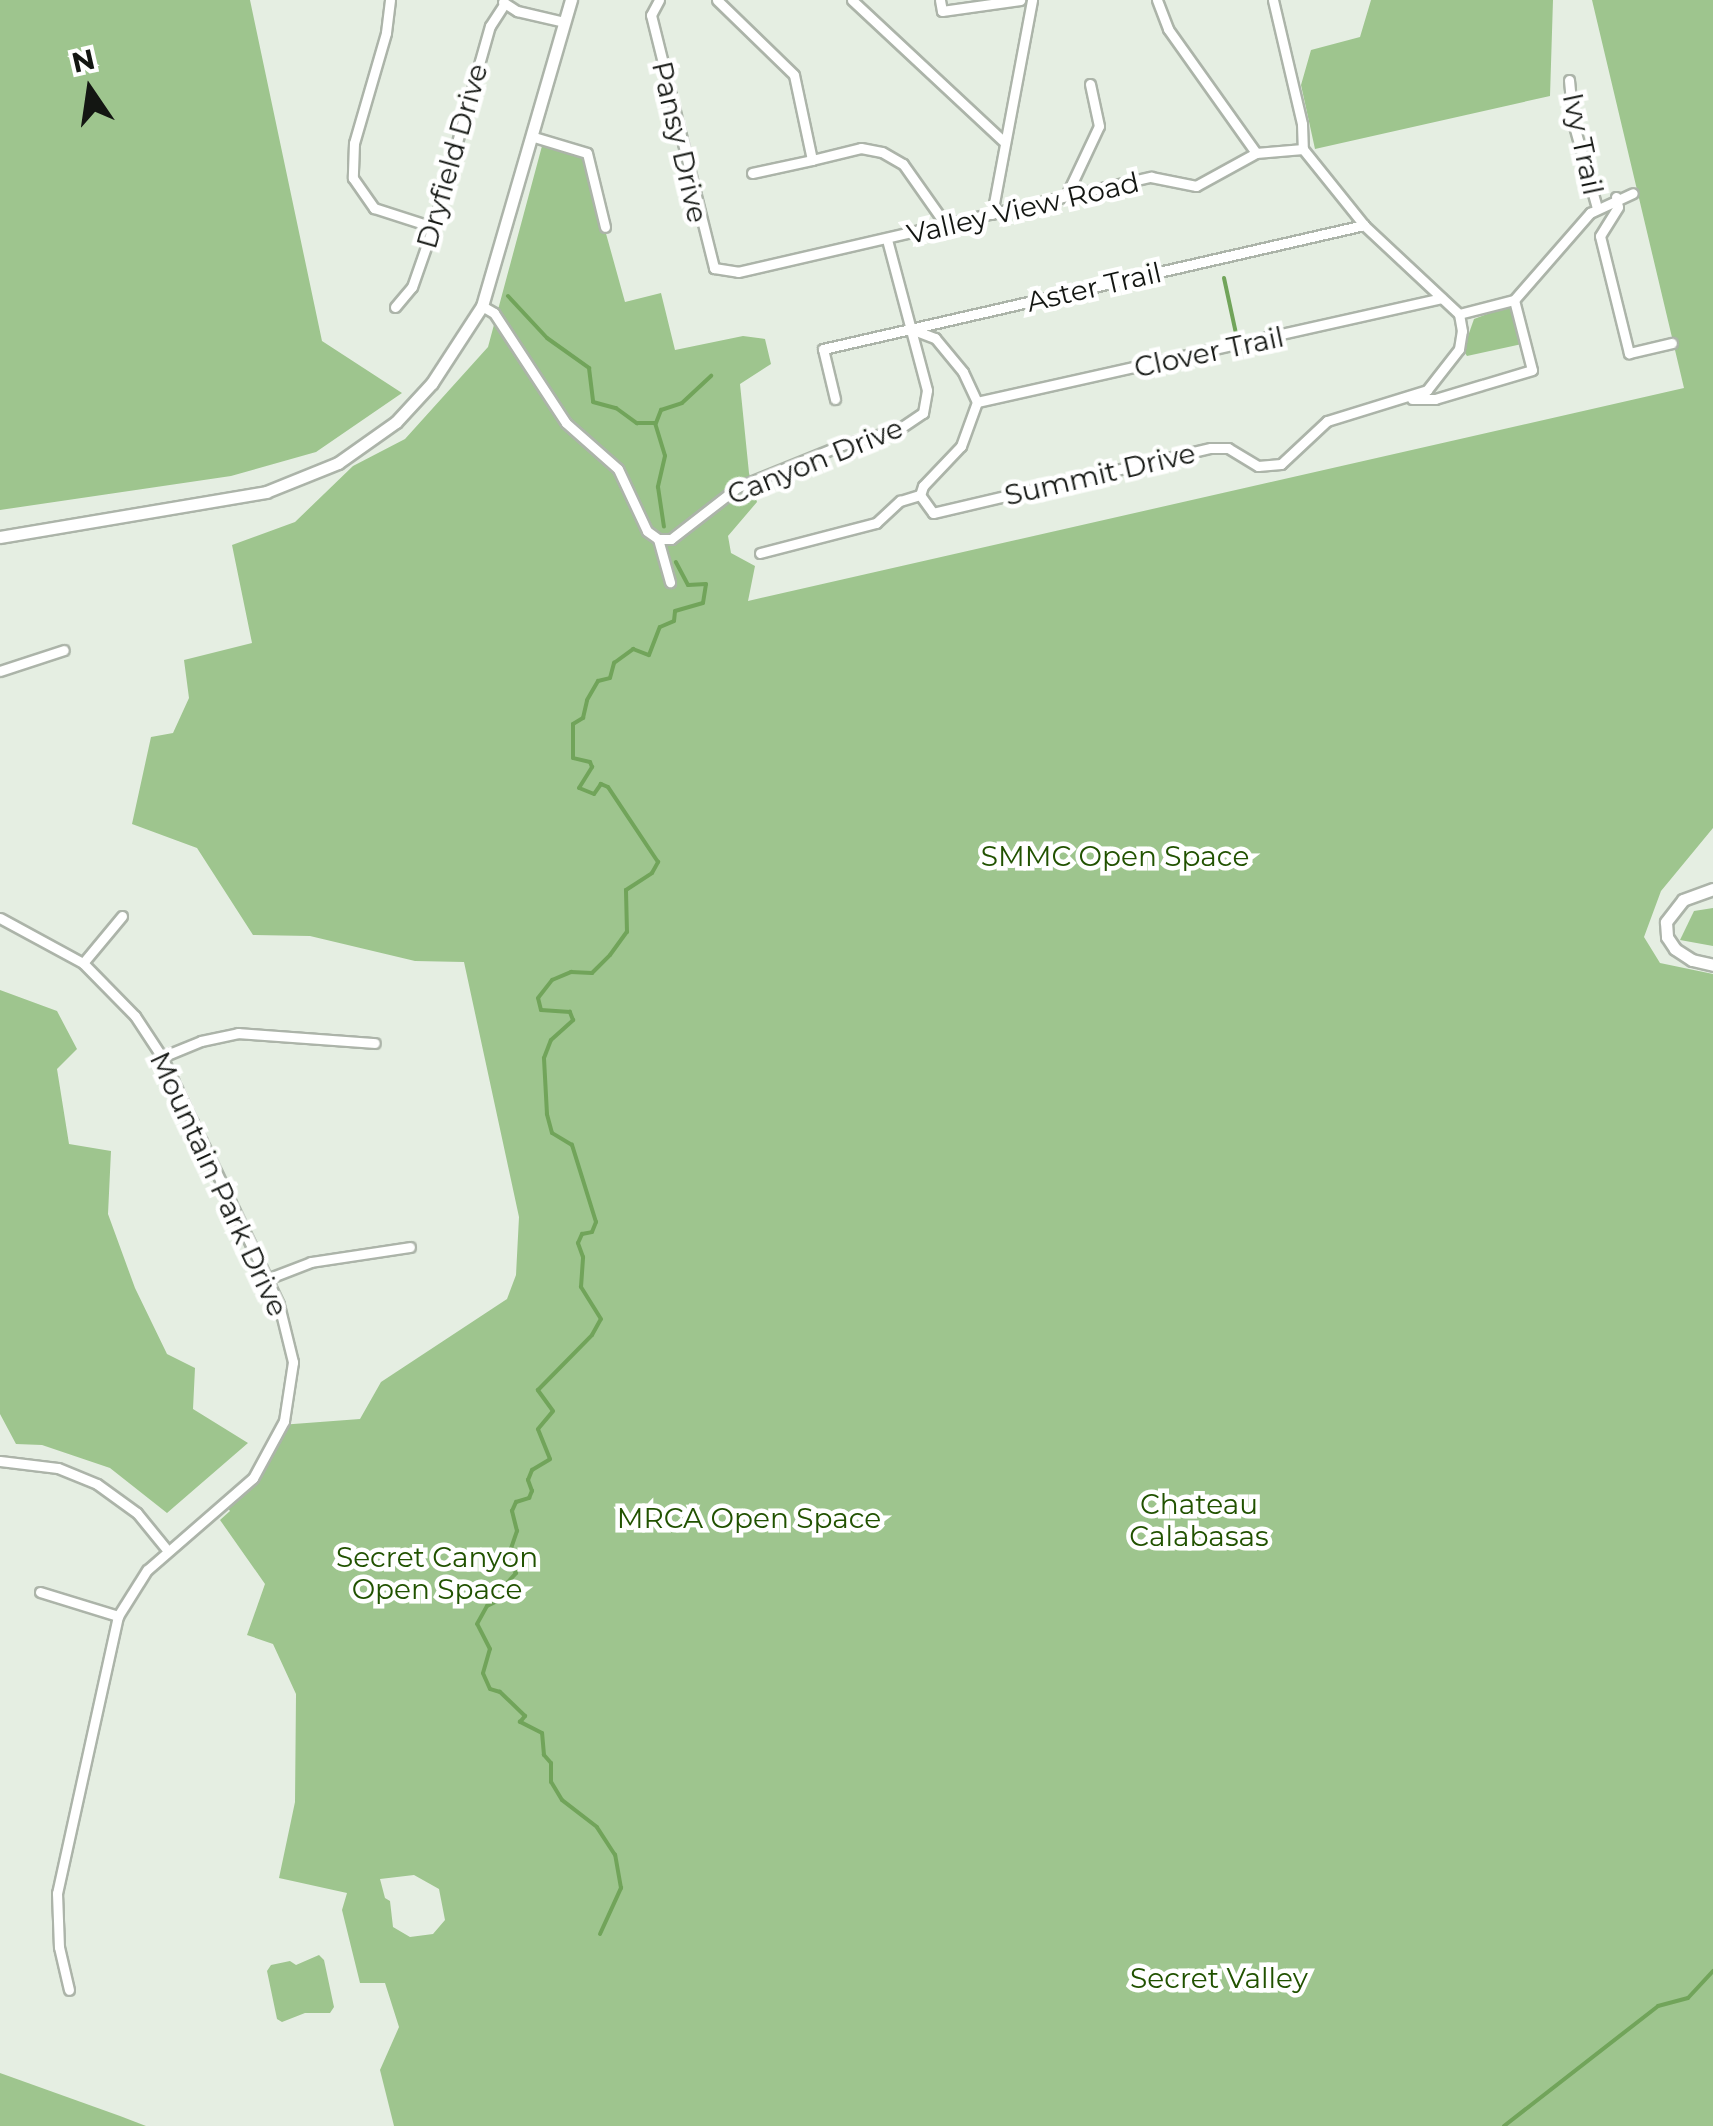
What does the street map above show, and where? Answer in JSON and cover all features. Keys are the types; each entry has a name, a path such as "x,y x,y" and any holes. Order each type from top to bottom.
{"main road":[{"path":"0,537 238,498 286,485 338,463 384,433 422,396 482,306 571,0"},
{"path":"1713,890 1682,900 1666,922 1674,949 1692,960 1713,965"}],"street":[{"path":"390,0 386,34 354,143 353,178 374,208 434,227"},
{"name":"Pansy Drive","path":"659,0 650,15 714,268"},
{"path":"717,0 794,76 812,160"},
{"path":"852,0 1003,140"},
{"path":"941,6 1020,0"},
{"path":"992,214 1032,0"},
{"path":"1157,0 1168,28 1256,153"},
{"path":"1273,0 1302,124 1303,149 1364,226 1459,314 1514,300 1597,208 1633,193"},
{"path":"503,2 517,11 564,22"},
{"name":"Dryfield Drive","path":"395,307 412,286 434,227 490,26 503,2"},
{"name":"Ivy Trail","path":"1569,80 1573,122 1597,208"},
{"path":"1066,196 1100,126 1090,84"},
{"path":"534,136 587,153 605,227"},
{"path":"752,174 861,148 882,152 902,164 946,224"},
{"name":"Valley View Road","path":"714,268 738,272 1151,177 1196,186 1256,153 1303,149"},
{"name":"Ivy Trail","path":"1616,198 1618,207 1600,236 1629,353 1672,343"},
{"name":"Aster Trail","path":"835,399 824,350 1364,226"},
{"name":"Canyon Drive","path":"658,539 684,533 706,508 738,487 914,421 922,413 927,390 887,240"},
{"name":"Clover Trail","path":"977,402 1441,298"},
{"path":"1409,398 1435,399 1532,370 1514,300"},
{"path":"482,306 494,313 566,423 618,470 644,526 658,539 670,582"},
{"name":"Summit Drive","path":"920,495 935,512 1211,448 1228,448 1258,466 1280,464 1327,421 1427,390 1460,349 1459,314"},
{"path":"760,552 876,523 900,501 920,495 960,446 977,402 963,372 936,338 911,329"},
{"path":"0,670 64,650"},
{"path":"82,964 122,916"},
{"name":"Mountain Park Drive","path":"0,918 82,964 134,1016 162,1057 267,1278 288,1333 293,1362 284,1421 253,1478 168,1550 130,1592 118,1616 57,1893 59,1946 69,1990"},
{"path":"162,1057 200,1041 238,1033 375,1042"},
{"path":"267,1278 311,1262 410,1246"},
{"path":"0,1462 58,1468 97,1484 137,1514 168,1550"},
{"path":"40,1592 118,1616"}],"green space":[{"path":"0,0 250,0 322,341 402,393 316,452 231,476 0,510"},
{"path":"1371,0 1553,0 1550,96 1315,149 1301,85 1311,50 1360,37"},
{"path":"1592,0 1713,0 1713,828 1661,891 1644,937 1660,963 1713,974 1713,2126 394,2126 380,2070 399,2027 385,1983 360,1983 342,1910 347,1893 279,1878 295,1802 296,1694 273,1644 247,1635 265,1584 220,1520 230,1511 224,1503 255,1471 280,1425 360,1419 381,1382 507,1299 516,1275 519,1217 464,962 415,961 310,936 253,935 197,848 132,824 151,737 173,733 189,698 184,660 252,643 232,545 295,522 353,466 405,439 488,347 542,146 585,158 625,302 661,293 675,350 743,336 765,339 771,364 740,384 749,473 757,502 728,536 731,553 755,566 748,601 1684,388","holes":["414,1875 439,1889 445,1920 433,1934 410,1937 393,1927 390,1901 385,1898 380,1879"]},
{"path":"1508,306 1514,310 1522,344 1467,356 1463,350 1474,319"},
{"path":"1713,908 1713,946 1680,940 1694,911"},
{"path":"0,990 57,1011 77,1049 57,1069 69,1144 111,1151 108,1214 135,1288 167,1354 195,1368 193,1409 248,1443 167,1513 110,1468 42,1445 16,1444 0,1414"},
{"path":"319,1955 324,1960 334,2007 330,2013 305,2013 282,2022 277,2019 267,1971 271,1965 290,1961 296,1965"},
{"path":"0,2073 120,2116 146,2126 0,2126"}],"waterway":[{"path":"1224,278 1237,338"},
{"path":"508,296 547,338 589,368 593,402 616,408 637,423 655,423 665,456 658,487 664,527"},
{"path":"656,423 661,410 682,403 711,376"},
{"path":"600,1934 621,1888 615,1855 597,1827 562,1800 551,1782 551,1763 544,1755 542,1733 520,1722 525,1716 500,1692 490,1689 483,1673 490,1649 477,1624 487,1606 510,1595 508,1582 516,1573 507,1560 517,1531 512,1511 516,1502 529,1498 532,1470 550,1459 538,1429 553,1411 538,1390 592,1335 601,1319 581,1287 583,1257 578,1243 582,1234 592,1232 596,1222 572,1145 552,1133 547,1114 544,1058 551,1040 573,1020 570,1012 541,1010 538,998 552,980 571,972 592,973 610,955 627,932 626,890 652,873 658,862 608,787 601,784 594,794 579,788 592,767 590,762 573,758 573,724 583,718 587,700 598,681 610,678 614,663 633,649 649,655 660,627 674,621 675,611 703,603 706,584 688,585 676,562"},
{"path":"1504,2126 1658,2006 1688,1998 1713,1971"}],"park label":[{"name":"SMMC Open Space","path":"1115,856"},
{"name":"MRCA Open Space","path":"749,1518"},
{"name":"Chateau Calabasas","path":"1199,1520"},
{"name":"Secret Canyon Open Space","path":"437,1573"},
{"name":"Secret Valley","path":"1219,1978"}]}
